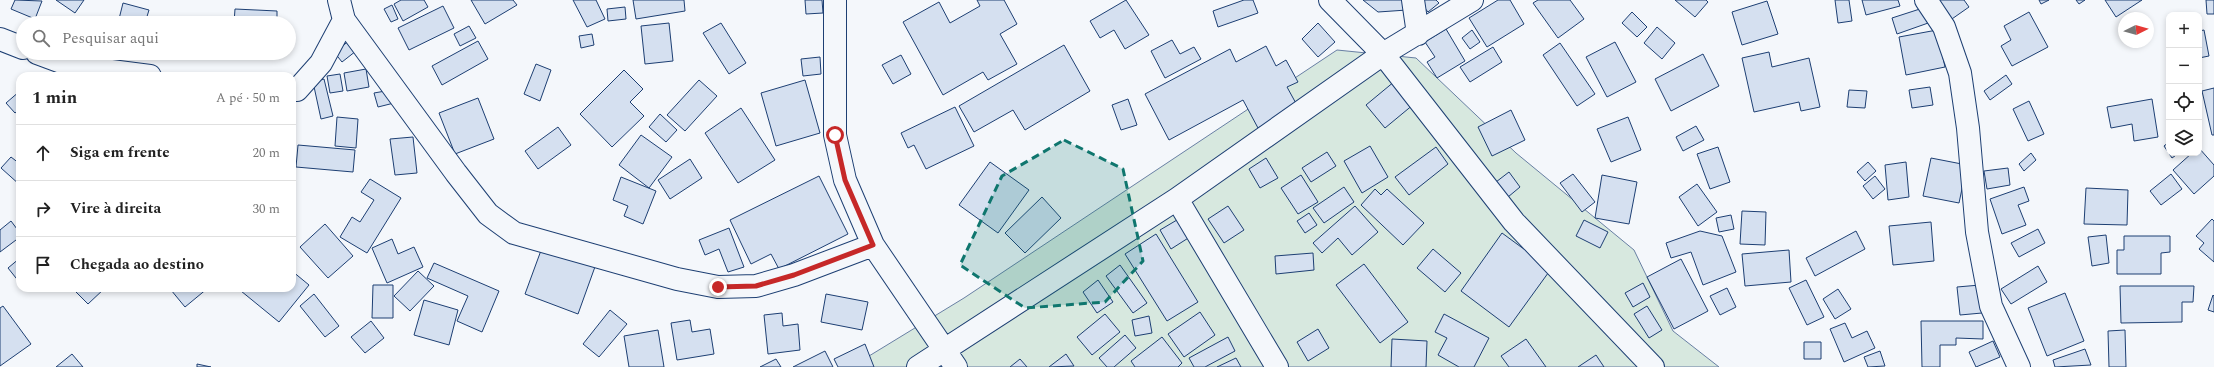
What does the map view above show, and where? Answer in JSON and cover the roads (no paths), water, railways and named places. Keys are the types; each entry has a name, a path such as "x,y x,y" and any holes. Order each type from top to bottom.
{"street":[{"path":"835,0 835,135 845,180 873,245 950,358"},
{"path":"1330,0 1383,54 1514,222 1653,367"},
{"path":"1413,0 1418,34"},
{"path":"918,367 950,358 1383,54 1472,0"},
{"path":"1926,0 1944,27 1960,73 1968,128 1977,232 1991,306 2019,367"},
{"path":"342,10 456,173 488,214 514,233 677,279 718,287 756,286 786,277 873,245"},
{"path":"296,93 321,63 342,10"},
{"path":"0,39 16,45"},
{"path":"56,60 72,66 116,72"},
{"path":"1177,199 1277,367"}]}
